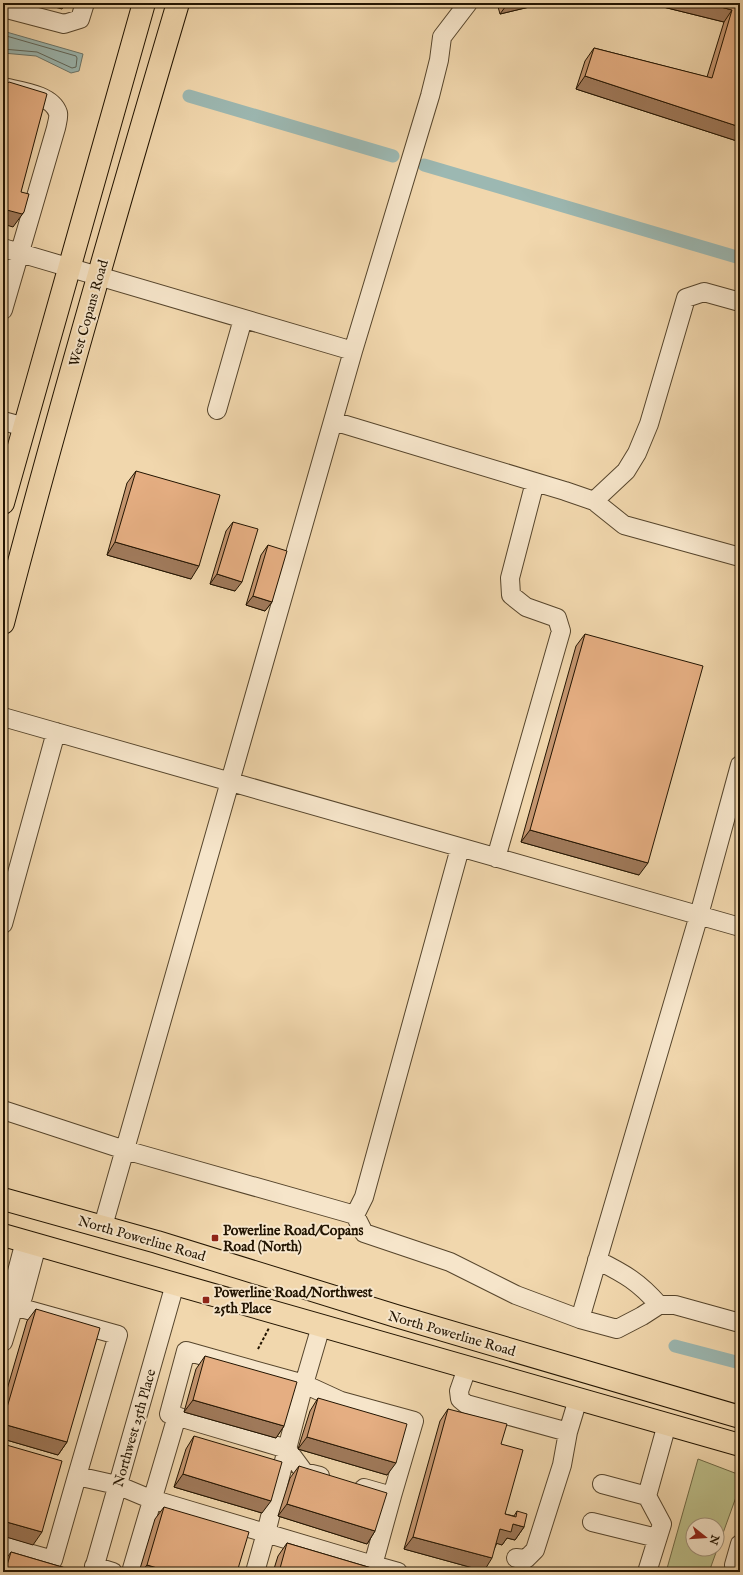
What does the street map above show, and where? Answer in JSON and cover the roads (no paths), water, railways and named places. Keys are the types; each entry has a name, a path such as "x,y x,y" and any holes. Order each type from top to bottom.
{"main road":[{"path":"3,503 144,3"},
{"name":"West Copans Road","path":"3,623 36,498 98,277 178,3"},
{"name":"North Powerline Road","path":"3,1199 103,1226 396,1316 740,1417"},
{"name":"North Powerline Road","path":"3,1235 740,1446"},
{"path":"321,1326 340,1316 396,1316"},
{"path":"708,1436 740,1437"}],"street":[{"path":"3,8 64,24 80,19 85,3"},
{"path":"103,1226 353,351 430,96 439,60 442,37 468,3"},
{"path":"3,87 44,98 54,105 58,114 56,128 11,251 3,310"},
{"path":"11,251 353,351"},
{"path":"594,501 626,471 637,453 649,424 686,298 704,292 740,302"},
{"path":"217,410 243,319"},
{"path":"3,421 25,427"},
{"path":"333,421 594,501 624,525 740,558"},
{"path":"496,858 561,630 557,618 526,607 512,595 510,578 535,482"},
{"path":"3,717 740,927"},
{"path":"3,924 56,732"},
{"path":"580,1319 699,915 740,765"},
{"path":"355,1215 364,1197 460,848"},
{"path":"3,1110 125,1150 355,1215 364,1233 450,1262 516,1295 580,1319 617,1329 659,1305 675,1305 740,1323"},
{"path":"3,1546 53,1560 118,1335 14,1306 9,1302 31,1243"},
{"path":"598,1260 625,1273 647,1290 659,1305"},
{"name":"Northwest 25th Place","path":"94,1569 175,1284"},
{"path":"3,1342 14,1306"},
{"path":"255,1572 304,1384 321,1326"},
{"path":"131,1572 152,1499 174,1410 186,1351 304,1384 340,1401 414,1421 373,1565"},
{"path":"467,1368 459,1391 460,1399 466,1404 568,1432"},
{"path":"142,1397 174,1410 287,1449 304,1472 392,1496"},
{"path":"516,1558 526,1559 535,1550 562,1465 568,1432 578,1399"},
{"path":"648,1572 662,1524 647,1496 666,1424"},
{"path":"77,1476 117,1485 152,1499 398,1572"},
{"path":"602,1484 647,1496"},
{"path":"592,1522 657,1538"},
{"path":"736,1572 734,1564 740,1544"},
{"path":"94,1569 113,1572"}],"water":[{"path":"3,31 83,54 79,71 71,73 36,56 3,53"}],"waterway":[{"path":"189,96 393,156"},
{"path":"424,165 740,258"},
{"path":"675,1346 740,1363"}],"place":[{"name":"Powerline Road/Copans Road (North)","path":"215,1238"},
{"name":"Powerline Road/Northwest 25th Place","path":"206,1300"}]}
